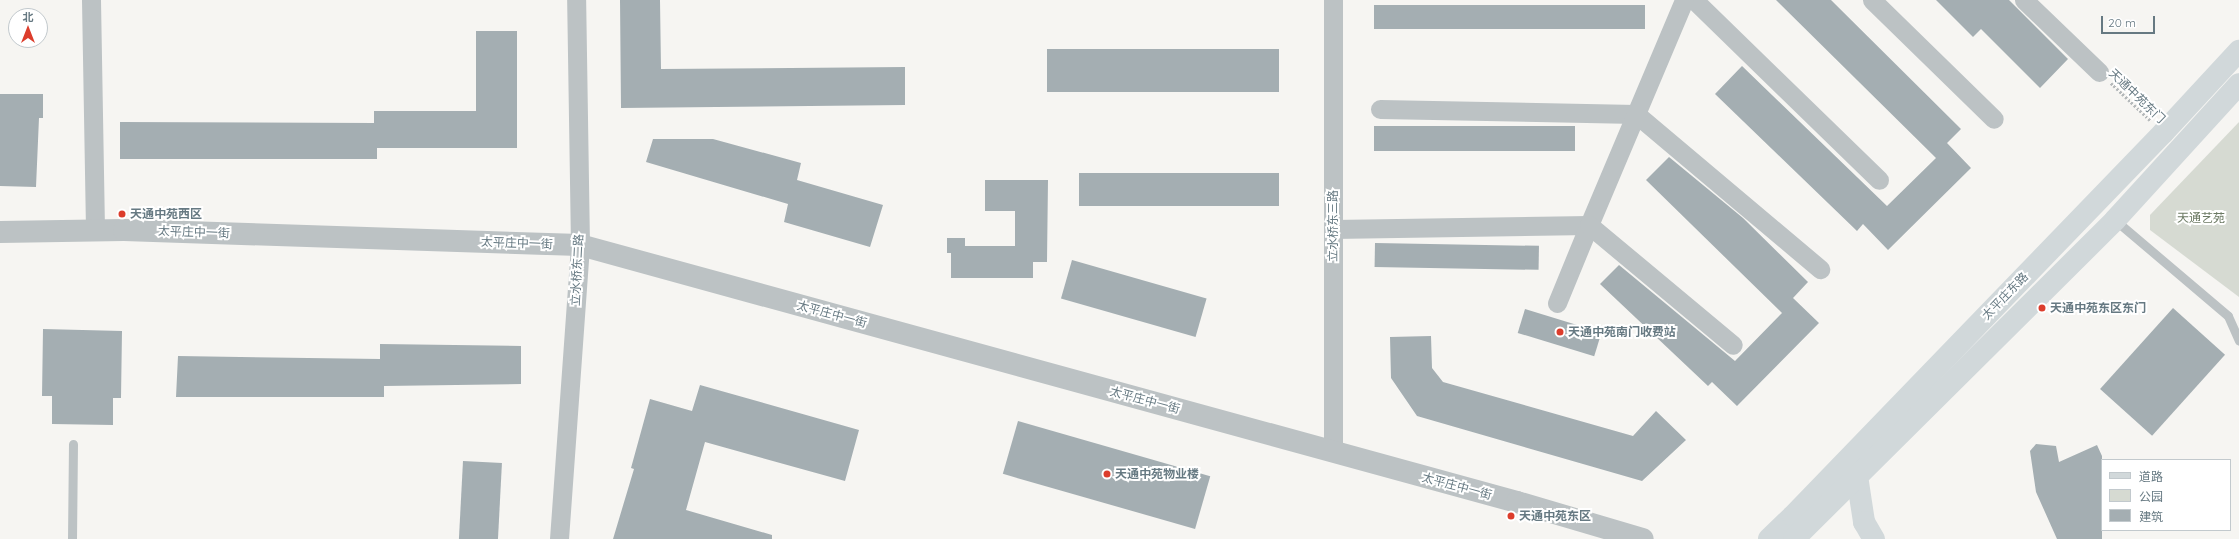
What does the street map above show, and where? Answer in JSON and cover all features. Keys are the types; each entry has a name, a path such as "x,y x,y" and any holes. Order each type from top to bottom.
{"main road":[{"name":"太平庄东路","path":"1769,539 1793,516 2163,133 2239,51"},
{"name":"太平庄东路","path":"1794,539 2115,220 2239,84"},
{"path":"1857,476 1864,522 1874,539"}],"street":[{"path":"92,0 95,231"},
{"name":"立水桥东二路","path":"559,539 580,245 576,0"},
{"name":"立水桥东三路","path":"1333,0 1333,451"},
{"path":"1558,303 1589,225 1684,0"},
{"path":"1694,0 1879,180"},
{"path":"1872,0 1994,119"},
{"path":"2024,0 2100,72"},
{"path":"1380,108 1636,114 1820,269"},
{"path":"1333,229 1589,225 1733,345"},
{"name":"太平庄中一街","path":"0,232 124,230 580,245 1333,451 1643,539"}],"lane":[{"path":"2115,220 2228,316 2239,341"},
{"path":"72,539 73,444"}],"path":[{"name":"天通中苑东门","path":"2100,72 2163,133"}],"green space":[{"name":"天通艺苑","path":"2239,122 2239,297 2150,230 2150,215"}],"building":[{"path":"620,0 660,0 661,69 905,67 905,105 621,108"},
{"path":"1776,0 1831,0 1961,129 1947,143 1971,168 1888,250 1863,224 1857,231 1715,94 1742,66 1887,206 1936,158"},
{"path":"1936,0 2009,0 2068,59 2040,88 1981,29 1973,37"},
{"path":"1374,5 1645,5 1645,29 1374,29"},
{"path":"476,31 517,31 517,148 377,148 377,159 120,159 120,122 374,123 374,111 476,111"},
{"path":"1047,49 1279,49 1279,92 1047,92"},
{"path":"0,94 43,94 43,118 39,118 36,187 0,186"},
{"path":"1374,126 1575,126 1575,151 1374,151"},
{"path":"653,139 713,139 801,163 797,180 883,205 870,247 784,222 788,204 646,162"},
{"path":"1669,157 1743,218 1808,282 1793,298 1819,323 1737,406 1712,382 1708,386 1600,284 1619,265 1735,361 1782,313 1646,180"},
{"path":"1079,173 1279,173 1279,206 1079,206"},
{"path":"985,180 1048,180 1047,262 1033,262 1033,278 951,278 951,253 947,253 947,238 965,238 965,246 1015,246 1015,211 985,211"},
{"path":"1375,243 1539,246 1539,270 1375,267"},
{"path":"1072,260 1207,299 1196,337 1061,298"},
{"path":"2173,308 2225,355 2152,436 2100,389"},
{"name":"天通中苑南门收费站","path":"1525,309 1602,332 1594,356 1518,333"},
{"path":"43,329 122,331 121,398 113,398 113,425 52,424 52,396 42,396"},
{"path":"1431,336 1432,368 1443,382 1633,436 1656,411 1686,440 1642,481 1417,416 1391,378 1390,337"},
{"path":"380,344 521,346 521,384 384,386 384,397 176,397 178,356 380,359"},
{"path":"700,385 859,430 845,481 705,442 686,510 772,535 772,539 613,539 634,469 631,468 650,399 692,411"},
{"name":"天通中苑物业楼","path":"1018,421 1210,476 1195,529 1003,474"},
{"path":"2036,444 2056,446 2059,462 2097,445 2102,456 2102,539 2057,539 2036,492 2030,451"},
{"path":"463,461 502,463 498,539 459,539"}],"place":[{"name":"天通中苑西区","path":"122,214"},
{"name":"天通中苑东区东门","path":"2042,308"},
{"name":"天通中苑南门收费站","path":"1560,332"},
{"name":"天通中苑物业楼","path":"1107,474"},
{"name":"天通中苑东区","path":"1511,516"}]}
